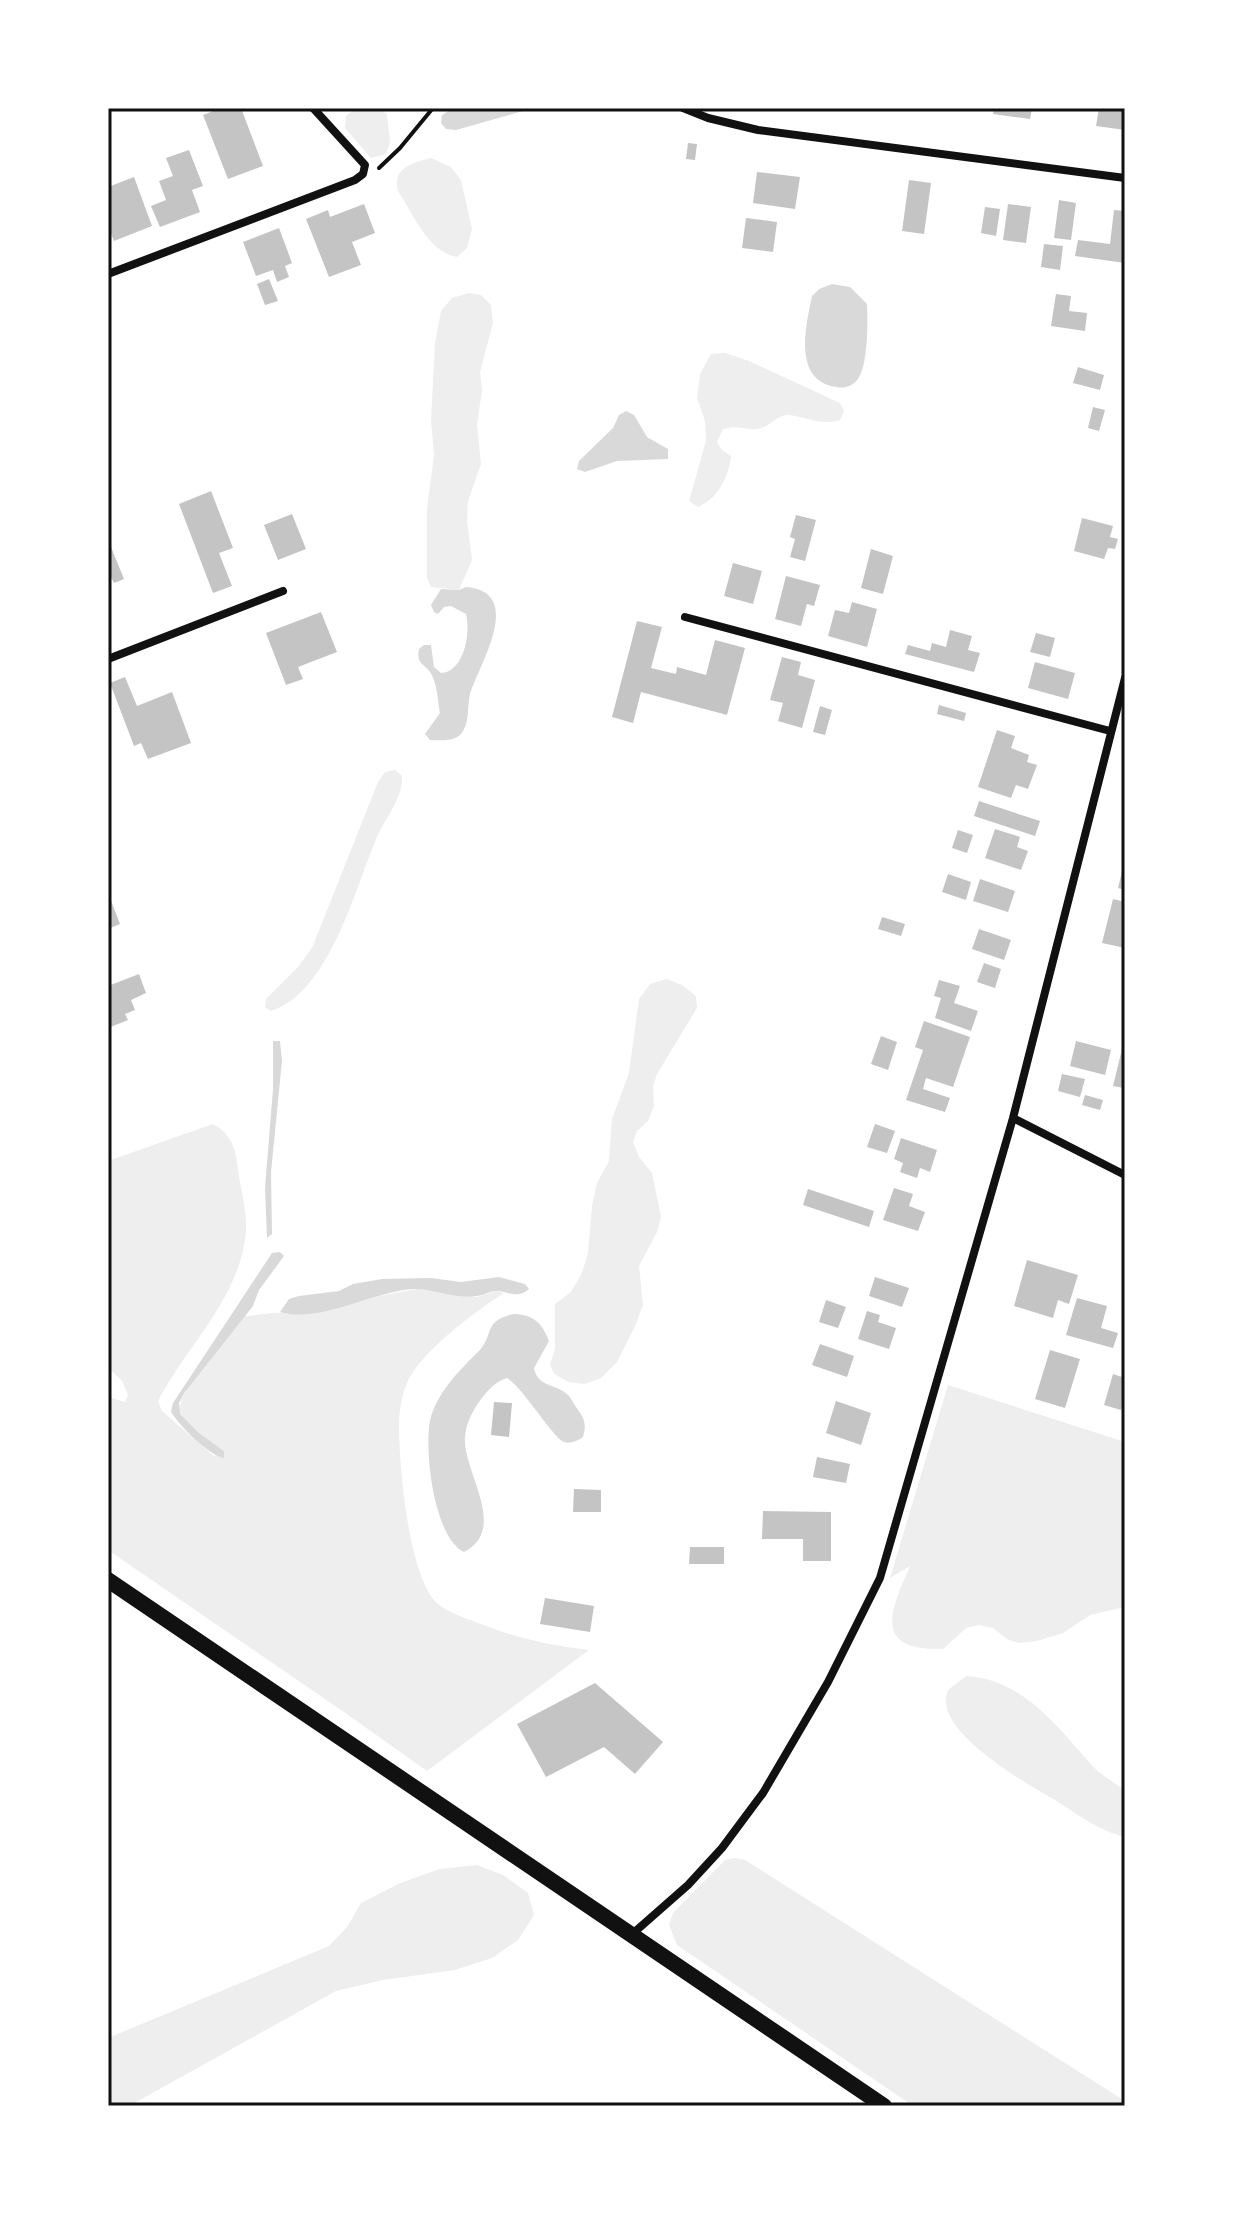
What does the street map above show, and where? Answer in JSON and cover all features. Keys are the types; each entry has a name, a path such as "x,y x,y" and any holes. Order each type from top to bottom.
{"main road":[{"path":"108,1580 884,2106"}],"street":[{"path":"108,274 359,177 365,165 313,108"},
{"path":"683,108 708,118 758,130 1125,178"},
{"path":"108,659 283,591"},
{"path":"685,617 1110,731"},
{"path":"630,1936 688,1885 722,1848 763,1793 828,1682 880,1578 1013,1118 1125,678"},
{"path":"1013,1118 1125,1175"}],"path":[{"path":"359,177 389,161 433,108"}],"shaded area":[{"path":"356,108 378,108 387,114 390,142 386,154 371,158 345,128 346,116"},
{"path":"453,108 534,108 456,130 446,129 441,123 442,115"},
{"path":"431,158 451,167 461,180 472,229 467,248 457,257 447,254 430,240 398,191 398,177 405,168"},
{"path":"832,284 850,287 867,304 864,364 858,379 842,388 822,382 813,374 805,350 812,296 819,289"},
{"path":"469,293 481,295 491,305 493,323 480,372 482,390 477,425 481,464 468,501 472,560 459,590 431,587 427,578 427,509 434,455 431,420 435,343 441,311 452,298"},
{"path":"725,353 840,403 844,411 840,420 833,422 789,415 761,428 723,429 717,442 731,456 728,471 717,493 698,507 689,501 706,441 705,421 697,398 700,374 711,354"},
{"path":"626,411 634,415 647,437 668,449 668,459 617,461 585,472 577,469 579,461"},
{"path":"466,587 484,592 493,602 496,615 494,632 470,694 463,731 453,739 430,740 425,734 440,713 434,681 419,660 419,649 431,645 434,667 441,673 455,666 466,641 466,614 451,606 444,607 438,614 431,605 441,589 459,590"},
{"path":"395,770 402,776 400,792 377,837 338,936 309,983 292,1000 271,1011 265,1007 266,999 312,948 378,782 385,772"},
{"path":"667,979 682,985 696,996 697,1008 657,1074 653,1087 654,1106 633,1142 639,1157 652,1173 661,1217 657,1232 639,1266 643,1305 617,1362 601,1378 585,1384 569,1382 554,1374 550,1364 555,1349 555,1304 571,1292 582,1273 588,1253 592,1206 597,1183 609,1161 612,1119 629,1073 639,999 650,984"},
{"path":"273,1041 280,1041 282,1061 271,1172 272,1234 267,1238 265,1188 273,1089"},
{"path":"213,1124 226,1134 235,1153 246,1218 242,1256 223,1300 158,1401 162,1411 214,1456 224,1451 179,1414 181,1402 195,1376 245,1316 344,1306 417,1289 477,1297 495,1291 504,1293 464,1321 436,1346 414,1371 405,1388 399,1442 403,1492 413,1547 428,1592 443,1608 519,1637 589,1650 427,1771 108,1550 108,1397 125,1402 128,1395 122,1381 108,1367 108,1161"},
{"path":"280,1252 284,1256 259,1290 253,1306 179,1403 180,1414 224,1451 224,1458 217,1456 188,1432 171,1412 173,1403 272,1253"},
{"path":"499,1277 525,1284 529,1289 520,1294 494,1291 468,1297 414,1289 312,1314 280,1312 289,1299 339,1291 353,1284 382,1279 431,1278 461,1282"},
{"path":"514,1314 532,1318 543,1329 549,1341 534,1368 536,1374 543,1382 569,1396 583,1418 583,1437 572,1442 559,1439 507,1378 491,1387 473,1411 466,1432 467,1457 484,1517 483,1530 476,1542 464,1552 454,1544 438,1512 430,1472 430,1421 443,1392 484,1345 493,1324"},
{"path":"948,1385 1125,1442 1125,1607 1090,1615 1063,1633 1037,1641 1018,1643 993,1628 979,1625 966,1628 943,1649 920,1648 905,1643 896,1635 892,1625 893,1612 910,1566 890,1578"},
{"path":"966,1676 986,1679 1021,1695 1051,1720 1098,1771 1125,1790 1125,1837 1085,1820 1005,1769 972,1743 950,1715 946,1700 948,1690"},
{"path":"725,1860 745,1860 1125,2101 1125,2106 913,2106 677,1945 669,1925 673,1913"},
{"path":"477,1865 503,1875 528,1893 534,1915 518,1940 492,1958 455,1970 383,1980 336,1991 129,2106 108,2106 108,2038 329,1946 347,1927 361,1903 400,1883 440,1869"}],"building":[{"path":"221,108 241,108 263,166 228,179 203,115"},
{"path":"994,108 1032,108 1030,119 993,114"},
{"path":"1099,108 1125,108 1125,130 1096,126"},
{"path":"688,143 697,144 695,160 686,159"},
{"path":"189,150 203,186 192,190 200,212 160,227 151,206 166,200 159,181 173,176 166,158"},
{"path":"757,172 800,177 795,209 753,203"},
{"path":"134,177 152,226 114,241 108,226 108,187"},
{"path":"909,180 931,183 924,234 902,231"},
{"path":"1059,200 1076,203 1071,240 1054,238"},
{"path":"364,204 375,233 352,242 361,265 329,277 306,219 328,210 330,217"},
{"path":"1008,204 1031,207 1026,243 1003,240"},
{"path":"985,207 1000,209 996,236 981,233"},
{"path":"1114,210 1125,211 1125,263 1075,256 1078,240 1110,244"},
{"path":"746,218 777,222 773,252 742,248"},
{"path":"279,228 292,263 285,266 289,277 277,282 273,270 256,276 243,242"},
{"path":"1044,244 1063,246 1060,270 1041,267"},
{"path":"269,279 278,301 265,305 257,284"},
{"path":"1056,294 1071,296 1069,311 1087,313 1085,331 1051,326"},
{"path":"1078,367 1104,375 1100,390 1073,383"},
{"path":"1093,407 1105,410 1099,431 1088,428"},
{"path":"211,491 233,548 219,553 232,586 213,593 179,504"},
{"path":"292,514 306,549 278,560 264,525"},
{"path":"796,515 816,520 805,561 790,557 795,539 790,537"},
{"path":"1082,518 1113,526 1110,537 1118,539 1115,549 1108,548 1104,559 1074,551"},
{"path":"111,547 124,579 114,583 111,577 108,578 108,548"},
{"path":"871,549 893,556 883,594 861,588"},
{"path":"733,563 762,571 753,604 724,596"},
{"path":"786,576 820,585 814,606 807,604 801,626 775,619"},
{"path":"852,602 877,609 867,647 828,636 835,610 849,613"},
{"path":"321,612 337,652 298,667 303,679 286,685 266,633"},
{"path":"637,621 662,627 651,668 676,674 677,667 706,675 715,640 745,648 727,715 641,692 633,723 612,717"},
{"path":"950,630 972,636 968,650 980,653 974,672 905,654 908,645 930,651 932,643 946,647"},
{"path":"1036,633 1055,638 1050,657 1030,652"},
{"path":"782,657 801,662 798,675 815,680 802,728 778,721 783,703 770,700"},
{"path":"1035,662 1075,673 1068,699 1028,688"},
{"path":"125,677 137,706 172,692 191,743 148,759 141,743 134,746 110,683"},
{"path":"939,705 966,713 964,721 937,714"},
{"path":"820,706 832,710 825,735 813,732"},
{"path":"997,730 1015,736 1011,748 1029,755 1027,762 1037,765 1028,789 1016,785 1011,798 978,787"},
{"path":"979,801 1040,821 1035,836 974,816"},
{"path":"995,829 1020,837 1017,847 1028,851 1021,870 985,858"},
{"path":"958,830 973,835 967,853 952,848"},
{"path":"1125,863 1125,890 1118,888"},
{"path":"948,874 971,882 966,900 942,892"},
{"path":"980,879 1015,891 1008,912 973,901"},
{"path":"108,893 120,924 108,929"},
{"path":"1113,899 1125,902 1125,948 1102,943"},
{"path":"882,917 905,924 901,936 878,929"},
{"path":"979,929 1011,940 1004,960 972,949"},
{"path":"984,963 1001,969 995,988 977,982"},
{"path":"139,974 146,993 131,1000 135,1010 125,1014 128,1020 108,1028 108,986"},
{"path":"939,980 960,986 954,1003 978,1011 971,1031 935,1018 941,998 934,996"},
{"path":"924,1021 970,1037 953,1087 926,1078 923,1089 950,1098 945,1112 906,1100 923,1050 915,1047"},
{"path":"881,1036 897,1042 888,1070 871,1064"},
{"path":"1076,1041 1111,1050 1105,1075 1070,1066"},
{"path":"1125,1041 1124,1088 1113,1086"},
{"path":"1062,1074 1085,1079 1080,1097 1058,1091"},
{"path":"1085,1095 1103,1100 1100,1110 1082,1105"},
{"path":"875,1124 895,1131 887,1153 867,1147"},
{"path":"901,1138 937,1150 930,1172 920,1168 917,1178 900,1172 903,1163 894,1159"},
{"path":"894,1188 913,1194 909,1206 925,1212 918,1231 883,1220"},
{"path":"808,1189 874,1211 869,1227 803,1205"},
{"path":"1027,1260 1078,1275 1069,1304 1058,1300 1053,1318 1014,1306"},
{"path":"875,1277 909,1288 902,1307 869,1296"},
{"path":"1077,1298 1107,1306 1101,1328 1118,1333 1113,1348 1066,1335"},
{"path":"826,1300 846,1307 838,1328 819,1322"},
{"path":"867,1311 880,1315 878,1322 896,1328 889,1349 858,1339"},
{"path":"820,1344 854,1356 847,1377 812,1365"},
{"path":"1050,1350 1080,1359 1065,1408 1035,1399"},
{"path":"1113,1374 1125,1378 1121,1410 1104,1405"},
{"path":"836,1401 871,1413 861,1445 826,1433"},
{"path":"494,1402 512,1403 509,1437 491,1435"},
{"path":"817,1457 850,1464 846,1483 813,1477"},
{"path":"574,1489 601,1490 601,1512 573,1512"},
{"path":"763,1511 831,1512 831,1561 803,1561 803,1539 762,1539"},
{"path":"690,1547 724,1547 724,1564 689,1564"},
{"path":"545,1598 594,1606 590,1632 540,1624"},
{"path":"595,1683 663,1742 635,1774 604,1747 546,1777 517,1724"}]}
